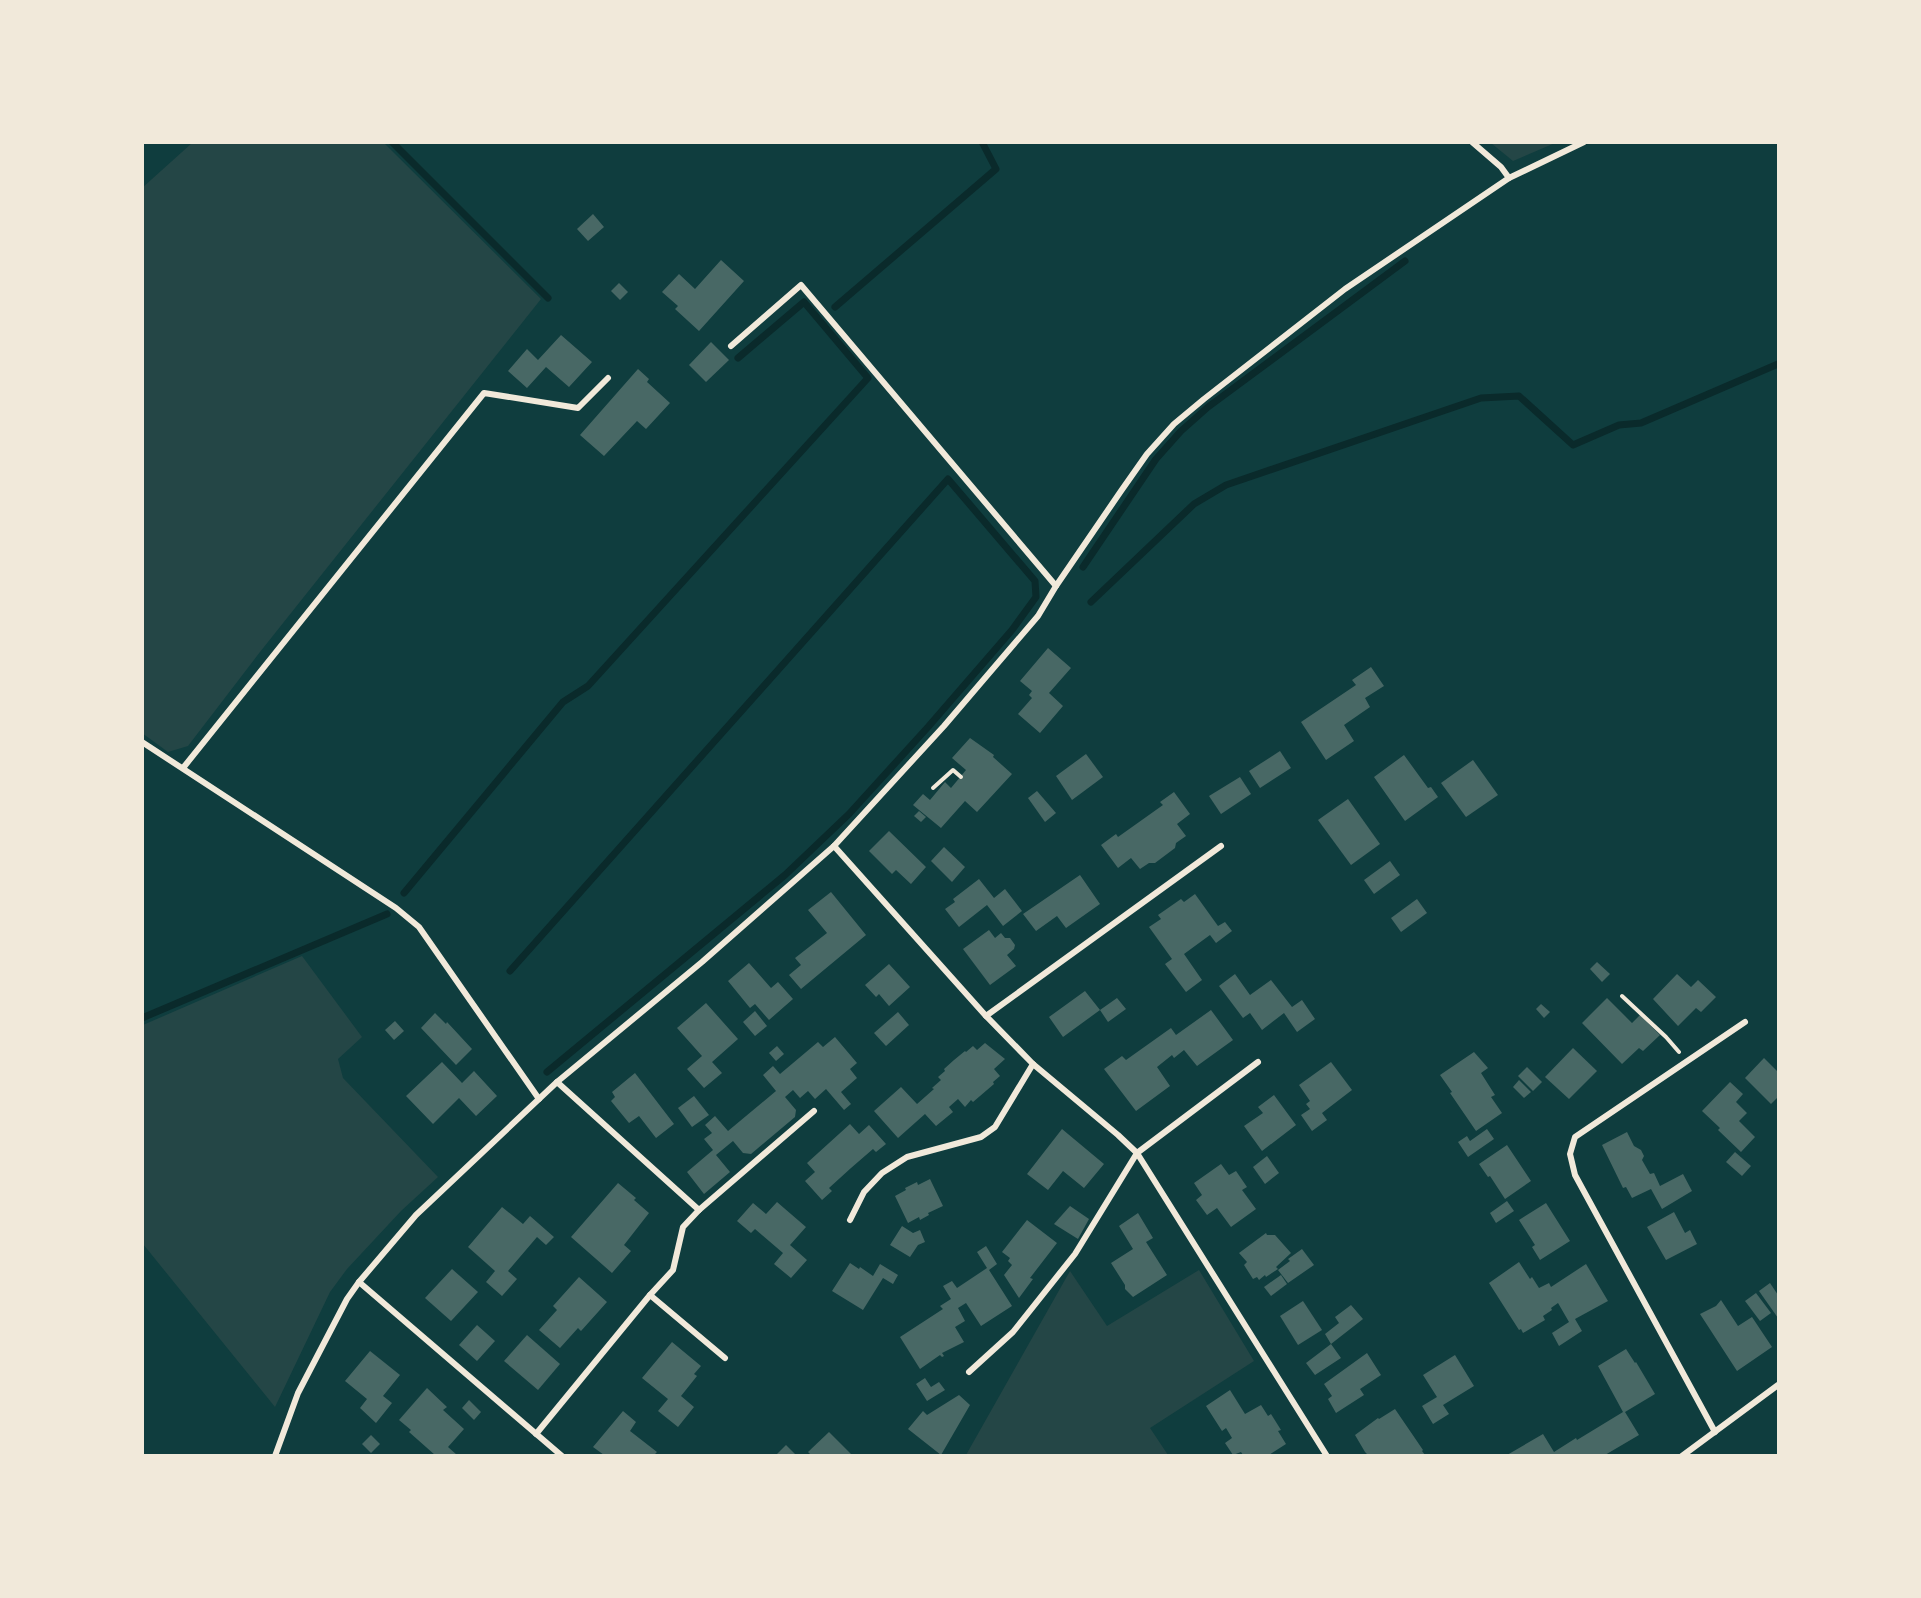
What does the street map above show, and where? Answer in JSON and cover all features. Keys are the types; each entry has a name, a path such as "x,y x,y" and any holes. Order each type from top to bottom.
{"street":[{"path":"1472,142 1501,167 1509,178"},
{"path":"275,1455 298,1393 347,1299 416,1215 557,1082 710,955 834,846 944,726 1038,616 1127,482 1147,454 1174,424 1345,289 1509,178 1584,142"},
{"path":"731,346 801,285 1056,586"},
{"path":"183,768 484,393 578,408 608,378"},
{"path":"142,742 396,908 419,927 539,1099"},
{"path":"834,846 986,1016 1033,1064 1118,1135 1137,1154 1328,1455"},
{"path":"986,1016 1221,846"},
{"path":"1715,1432 1575,1175 1570,1154 1575,1137 1745,1022"},
{"path":"969,1372 1013,1332 1075,1254 1137,1154 1258,1062"},
{"path":"850,1220 864,1192 882,1173 907,1157 981,1137 994,1127 1033,1064"},
{"path":"557,1082 699,1210"},
{"path":"536,1434 673,1270 683,1227 699,1210 814,1111"},
{"path":"359,1282 562,1455"},
{"path":"650,1295 725,1358"},
{"path":"1682,1455 1779,1385"}],"path":[{"path":"933,788 953,770 961,777"},
{"path":"1622,996 1666,1037 1687,1061"}],"shaded area":[{"path":"192,143 384,143 541,299 188,746 168,752 142,733 142,188"},
{"path":"1491,143 1555,143 1513,161"},
{"path":"302,956 362,1037 338,1059 343,1078 438,1177 401,1211 347,1269 330,1292 275,1407 143,1244 143,1025"},
{"path":"1199,1270 1254,1361 1150,1428 1168,1455 966,1455 1070,1271 1107,1326"}],"building":[{"path":"593,214 604,227 588,241 577,229"},
{"path":"721,260 744,281 699,331 675,309 678,306 662,292 679,274 695,289"},
{"path":"619,283 628,292 620,300 611,291"},
{"path":"561,335 592,362 569,387 546,367 527,388 508,371 527,349 538,360"},
{"path":"711,342 729,360 706,382 689,365"},
{"path":"638,369 649,379 647,382 670,403 646,429 637,421 604,456 580,435"},
{"path":"1048,648 1071,668 1049,693 1063,706 1040,733 1018,714 1032,698 1029,695 1032,691 1020,681"},
{"path":"1371,667 1384,686 1365,698 1370,707 1344,725 1354,741 1326,760 1301,722 1356,685 1352,680"},
{"path":"970,738 994,755 993,757 1012,774 977,812 965,801 941,828 913,805 923,794 930,800 945,782 951,788 966,770 952,758"},
{"path":"1280,751 1291,768 1260,788 1249,771"},
{"path":"1086,754 1103,777 1072,800 1056,776"},
{"path":"1404,755 1428,788 1431,787 1438,797 1405,821 1374,777"},
{"path":"1473,760 1498,795 1466,817 1441,783"},
{"path":"1240,777 1251,794 1221,814 1209,796"},
{"path":"1037,791 1056,813 1045,822 1028,798"},
{"path":"1174,792 1190,814 1177,824 1186,836 1176,843 1175,848 1155,863 1149,863 1140,869 1131,858 1118,868 1101,845 1116,834 1118,837 1163,805 1160,802"},
{"path":"1348,799 1380,844 1351,865 1318,820"},
{"path":"919,811 926,817 921,822 914,816"},
{"path":"889,831 926,867 911,884 896,870 892,874 869,851"},
{"path":"944,847 965,867 952,882 931,861"},
{"path":"1390,861 1400,875 1374,894 1364,880"},
{"path":"1080,875 1100,904 1066,928 1057,916 1036,931 1023,914"},
{"path":"979,879 994,898 1005,889 1022,911 1003,926 987,905 959,927 945,909 955,902 953,899"},
{"path":"831,892 866,935 801,989 789,975 801,965 795,958 827,933 808,910"},
{"path":"1195,894 1218,926 1225,922 1232,931 1216,943 1210,935 1184,954 1202,980 1186,992 1165,964 1172,959 1149,927 1161,919 1158,915 1181,899 1184,902"},
{"path":"1417,899 1427,913 1401,932 1391,918"},
{"path":"989,930 995,938 1001,933 1005,938 1010,938 1015,945 1007,955 1016,966 990,985 963,949"},
{"path":"1597,962 1610,974 1602,982 1590,969"},
{"path":"749,963 771,988 778,982 793,999 769,1020 755,1004 750,1008 728,981"},
{"path":"889,964 910,987 889,1006 879,994 876,997 865,985"},
{"path":"1235,974 1250,995 1271,980 1292,1007 1302,1000 1315,1019 1297,1032 1284,1013 1262,1030 1250,1013 1243,1018 1219,986"},
{"path":"1677,974 1691,987 1698,980 1716,997 1701,1012 1696,1008 1678,1026 1653,999"},
{"path":"1085,991 1100,1010 1063,1037 1049,1017"},
{"path":"1117,998 1126,1009 1108,1022 1100,1010"},
{"path":"1607,998 1632,1023 1640,1015 1660,1035 1643,1051 1639,1048 1622,1064 1582,1023"},
{"path":"706,1003 738,1039 712,1062 722,1073 704,1088 687,1069 702,1056 677,1028"},
{"path":"1541,1004 1550,1012 1544,1018 1536,1009"},
{"path":"1211,1010 1233,1040 1197,1066 1184,1050 1174,1058 1172,1055 1157,1067 1170,1086 1136,1111 1104,1069 1122,1056 1126,1060 1171,1028 1176,1035"},
{"path":"755,1011 767,1026 755,1036 743,1022"},
{"path":"898,1012 909,1025 886,1046 874,1033"},
{"path":"435,1013 446,1024 447,1022 472,1049 456,1065 421,1028"},
{"path":"395,1021 404,1031 394,1040 385,1030"},
{"path":"835,1037 857,1063 850,1069 857,1078 841,1092 851,1104 844,1110 826,1089 815,1099 808,1091 800,1098 793,1090 785,1097 796,1110 795,1117 751,1154 743,1153 733,1141 716,1155 730,1172 704,1194 687,1172 713,1150 704,1139 712,1133 705,1125 715,1116 728,1131 776,1091 763,1075 773,1066 780,1074 818,1042 823,1047"},
{"path":"985,1043 1005,1059 994,1069 1000,1076 993,1082 994,1084 965,1107 958,1099 949,1107 953,1112 936,1126 925,1114 898,1138 874,1111 901,1087 917,1104 934,1089 932,1088 941,1080 938,1077 954,1060 973,1046 977,1050"},
{"path":"777,1046 784,1054 776,1061 769,1053"},
{"path":"1573,1048 1597,1071 1569,1099 1545,1077"},
{"path":"1474,1052 1488,1068 1481,1073 1495,1095 1491,1097 1502,1113 1476,1131 1440,1075"},
{"path":"1764,1058 1778,1072 1778,1097 1771,1104 1745,1078"},
{"path":"442,1062 462,1083 474,1071 497,1096 476,1116 459,1098 433,1124 406,1096"},
{"path":"1331,1062 1352,1090 1322,1113 1327,1120 1312,1131 1301,1115 1310,1109 1306,1104 1310,1101 1299,1085"},
{"path":"1527,1067 1542,1082 1533,1091 1518,1076"},
{"path":"635,1073 674,1124 656,1138 639,1116 629,1123 611,1101 615,1097 612,1092"},
{"path":"1519,1080 1531,1092 1524,1098 1513,1087"},
{"path":"1730,1082 1743,1094 1736,1102 1747,1113 1739,1121 1755,1137 1741,1152 1702,1111"},
{"path":"1274,1095 1296,1125 1262,1151 1244,1126 1263,1113 1258,1107"},
{"path":"694,1096 709,1115 692,1127 678,1108"},
{"path":"850,1124 859,1134 869,1125 886,1144 876,1152 873,1149 851,1168 829,1188 832,1191 822,1200 805,1181 815,1172 807,1163"},
{"path":"1062,1129 1104,1164 1084,1188 1063,1171 1048,1190 1027,1174"},
{"path":"1487,1129 1494,1139 1468,1157 1458,1142 1467,1136 1470,1141"},
{"path":"1627,1132 1634,1146 1641,1150 1644,1156 1642,1160 1650,1174 1654,1173 1660,1186 1683,1174 1692,1191 1662,1209 1651,1189 1632,1198 1626,1187 1623,1188 1602,1145"},
{"path":"1507,1145 1531,1181 1505,1199 1479,1164"},
{"path":"1735,1152 1751,1166 1742,1176 1726,1162"},
{"path":"1267,1156 1279,1173 1265,1184 1253,1167"},
{"path":"1221,1164 1229,1175 1236,1171 1247,1187 1242,1190 1256,1209 1231,1227 1217,1208 1207,1215 1196,1200 1202,1195 1194,1183"},
{"path":"930,1179 943,1206 928,1213 929,1215 920,1220 919,1217 908,1223 895,1196 917,1182 918,1185"},
{"path":"618,1183 649,1213 624,1245 631,1251 612,1273 571,1237"},
{"path":"1507,1201 1514,1211 1496,1223 1490,1213"},
{"path":"777,1202 806,1227 790,1245 807,1260 791,1278 774,1264 783,1253 755,1229 751,1233 737,1221 753,1203 766,1214"},
{"path":"1546,1203 1570,1241 1540,1260 1532,1247 1535,1245 1519,1220"},
{"path":"1070,1206 1089,1219 1078,1239 1054,1224"},
{"path":"502,1207 523,1224 530,1216 554,1237 546,1245 537,1237 508,1271 517,1279 502,1296 486,1282 495,1271 468,1247"},
{"path":"1674,1212 1685,1233 1690,1230 1697,1244 1666,1260 1647,1227"},
{"path":"1138,1213 1153,1238 1146,1242 1167,1275 1133,1297 1125,1289 1125,1285 1111,1263 1133,1249 1119,1226"},
{"path":"1027,1220 1057,1243 1030,1278 1033,1279 1019,1298 1004,1275 1012,1265 1008,1261 1010,1258 1002,1252"},
{"path":"902,1226 913,1233 920,1230 925,1242 918,1245 910,1257 890,1245"},
{"path":"1266,1233 1275,1235 1291,1253 1276,1267 1278,1269 1259,1280 1257,1277 1253,1279 1244,1265 1247,1262 1239,1253"},
{"path":"986,1246 997,1264 989,1270 1012,1306 981,1326 966,1303 958,1308 965,1321 955,1327 964,1342 942,1353 944,1356 940,1355 920,1369 900,1337 943,1309 940,1306 951,1299 943,1286 952,1281 957,1288 987,1268 977,1252"},
{"path":"1302,1249 1314,1265 1288,1283 1278,1270"},
{"path":"1519,1262 1539,1288 1549,1283 1551,1287 1586,1264 1608,1301 1575,1319 1582,1331 1559,1346 1552,1333 1569,1322 1558,1303 1543,1316 1545,1320 1523,1333 1489,1283"},
{"path":"850,1263 873,1276 880,1264 898,1275 893,1284 883,1278 863,1310 832,1291"},
{"path":"452,1269 478,1292 451,1321 425,1298"},
{"path":"1281,1275 1287,1284 1271,1296 1264,1287"},
{"path":"579,1277 607,1302 581,1331 578,1328 560,1348 539,1330 557,1310 553,1306"},
{"path":"1770,1283 1778,1295 1778,1318 1759,1291"},
{"path":"1756,1293 1771,1313 1760,1321 1745,1301"},
{"path":"1721,1300 1738,1326 1752,1317 1772,1347 1737,1371 1700,1314 1716,1306"},
{"path":"1303,1301 1322,1330 1298,1345 1280,1316"},
{"path":"1351,1305 1363,1319 1331,1344 1325,1334 1339,1323 1335,1317"},
{"path":"477,1325 495,1341 477,1361 459,1345"},
{"path":"527,1335 560,1364 538,1390 504,1361"},
{"path":"672,1342 701,1366 694,1374 697,1376 681,1396 694,1407 678,1427 658,1411 668,1399 642,1378"},
{"path":"1331,1344 1341,1358 1315,1375 1306,1363"},
{"path":"1626,1349 1655,1394 1625,1412 1639,1435 1605,1455 1507,1455 1543,1434 1554,1452 1623,1412 1598,1366"},
{"path":"370,1351 400,1375 383,1396 392,1403 376,1423 360,1408 367,1399 345,1381"},
{"path":"1367,1353 1381,1375 1360,1389 1364,1395 1336,1413 1328,1399 1332,1396 1324,1384"},
{"path":"1455,1355 1474,1386 1443,1405 1449,1414 1433,1424 1422,1406 1437,1397 1423,1375"},
{"path":"925,1378 931,1387 939,1382 945,1390 927,1401 916,1384"},
{"path":"427,1388 447,1407 443,1410 464,1429 448,1447 457,1455 435,1455 399,1420"},
{"path":"1230,1390 1245,1414 1261,1405 1268,1416 1271,1414 1286,1444 1269,1455 1243,1455 1241,1452 1233,1455 1225,1443 1232,1438 1226,1428 1222,1431 1206,1406"},
{"path":"959,1395 970,1405 941,1455 908,1429 923,1411 927,1415"},
{"path":"469,1400 481,1412 474,1420 462,1408"},
{"path":"1395,1409 1425,1455 1368,1455 1365,1452 1355,1435"},
{"path":"623,1411 636,1422 630,1431 657,1452 654,1455 604,1455 593,1447"},
{"path":"829,1432 852,1455 811,1455 808,1452"},
{"path":"371,1435 380,1444 371,1453 362,1444"},
{"path":"786,1445 796,1455 776,1455"}],"waterway":[{"path":"392,142 548,298"},
{"path":"835,307 996,169 982,142"},
{"path":"1083,567 1156,459 1181,431 1208,407 1405,261"},
{"path":"404,893 563,702 588,686 868,378 804,302 738,358"},
{"path":"1091,602 1194,504 1226,485 1481,398 1519,396 1573,445 1619,425 1641,423 1778,364"},
{"path":"510,971 948,479 1035,581 1036,597 1012,630 849,814 785,875 547,1072"},
{"path":"142,1018 387,914"}]}
